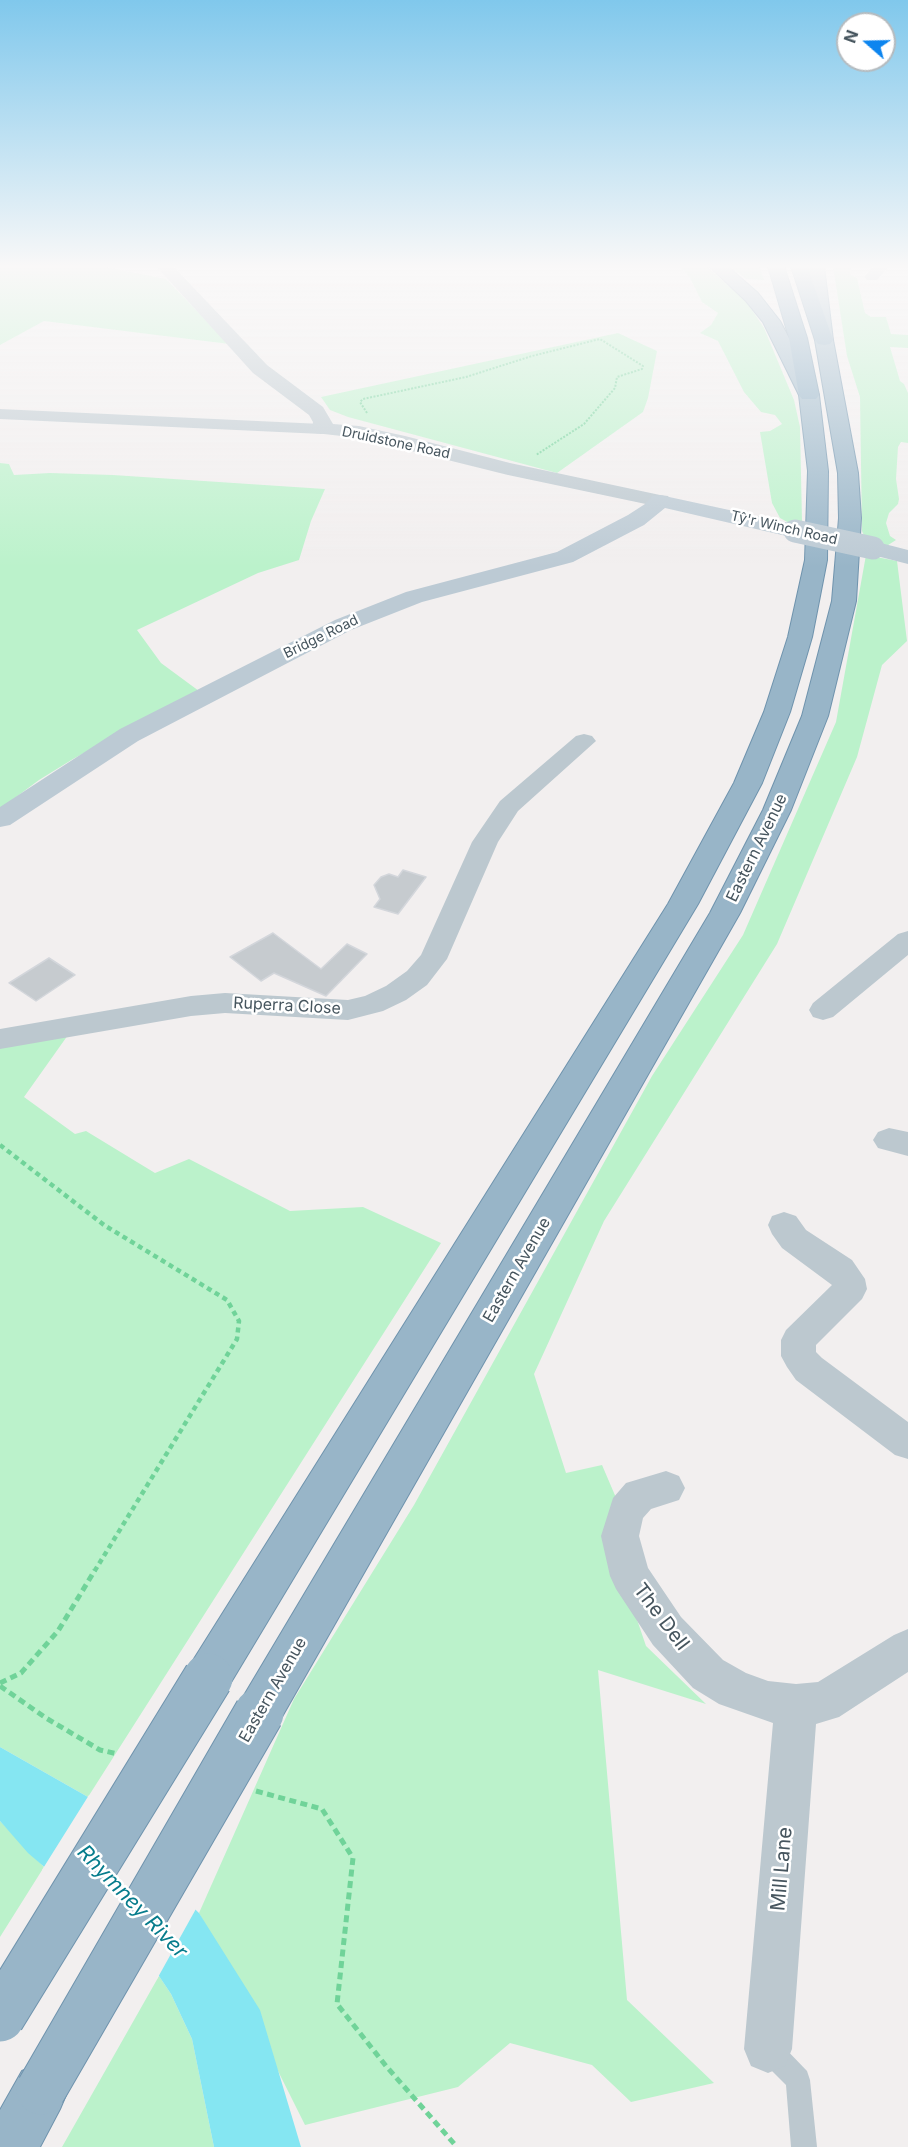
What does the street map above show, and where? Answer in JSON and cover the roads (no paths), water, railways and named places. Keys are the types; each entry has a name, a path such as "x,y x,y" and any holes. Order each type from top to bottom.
{"highway":[{"path":"794,366 809,395"},
{"path":"0,2018 677,913 748,783 790,675 809,600 816,560 818,471 803,366"},
{"name":"Eastern Avenue","path":"10,2147 259,1713 724,913 772,820 815,716 836,643 844,601 850,534 847,462 829,366"}],"main road":[{"name":"Tŷ'r Winch Road","path":"660,501 908,557"},
{"name":"Bridge Road","path":"0,819 129,735 343,625 414,597 565,557 636,520 654,509 660,501"}],"street":[{"name":"Druidstone Road","path":"257,366 316,411 323,422 322,429 359,432 508,469 660,501"},
{"path":"0,414 322,429"},
{"name":"Ruperra Close","path":"0,1039 191,1006 225,1003 348,1010 373,1005 396,993 417,978 433,959 484,842 509,806 584,741"},
{"path":"824,1010 901,956"},
{"path":"784,1225 794,1239 840,1269 848,1279 850,1289 798,1341 799,1356 809,1369 908,1443"},
{"name":"The Dell","path":"666,1488 639,1495 626,1510 620,1536 630,1576 667,1631 708,1674 734,1689 768,1702 796,1705"},
{"path":"796,1705 824,1702 908,1649"},
{"name":"Mill Lane","path":"768,2049 796,1705"}],"lane":[{"name":"Mill Lane","path":"768,2049 798,2080 804,2147"}],"water":[{"name":"Rhymney River","path":"0,1747 88,1797 134,1850 199,1913 260,2010 301,2147 214,2147 192,2039 171,1994 159,1976 97,1912 28,1853 0,1821"}]}
